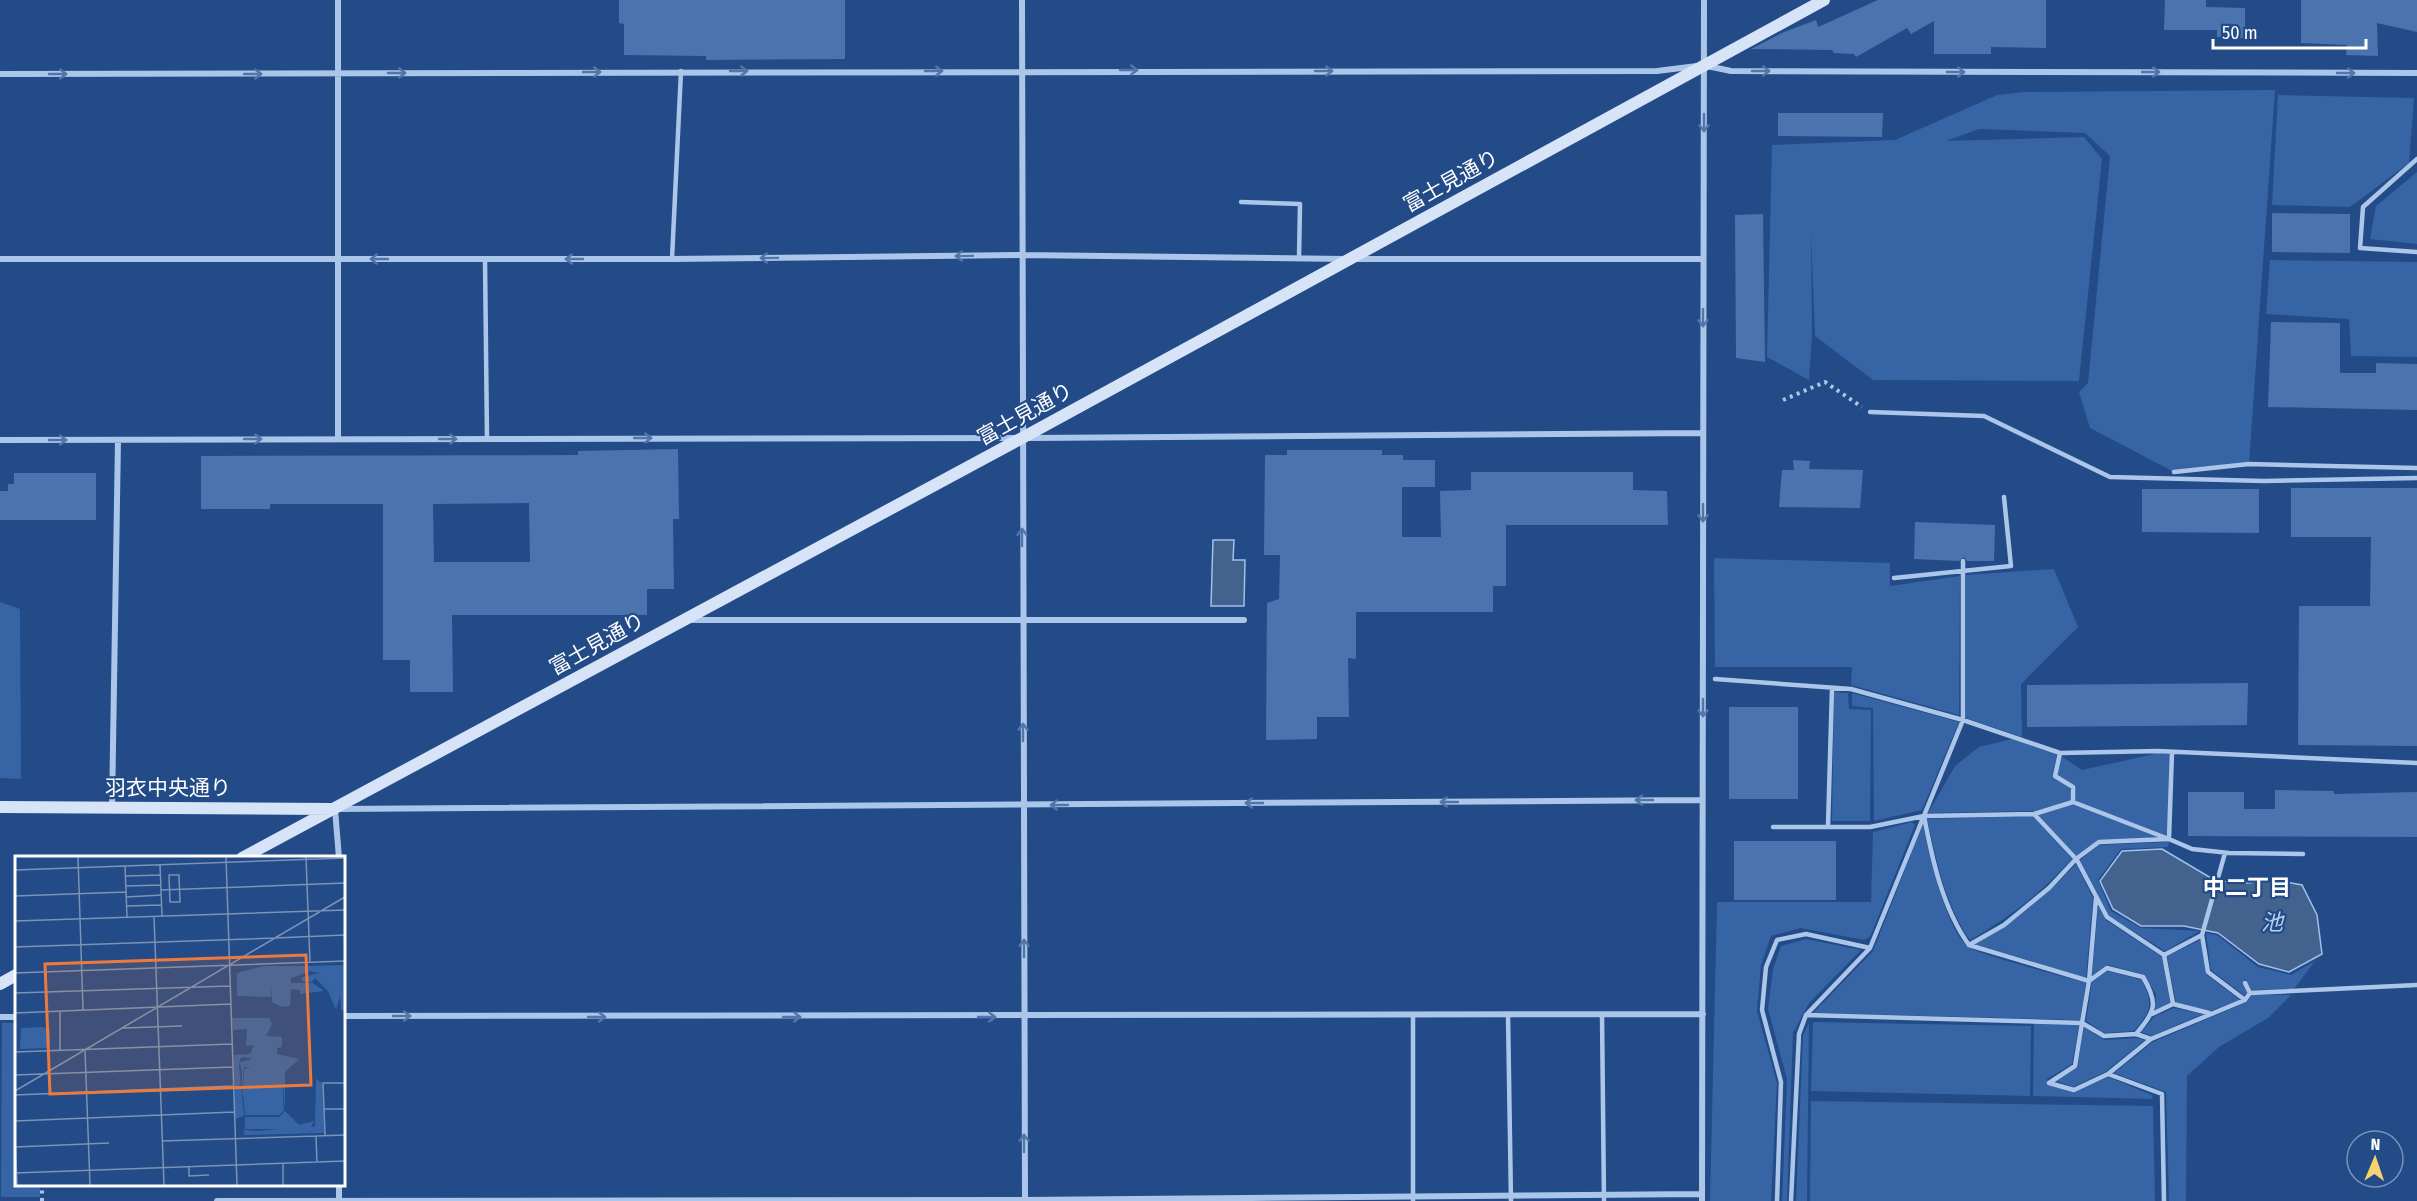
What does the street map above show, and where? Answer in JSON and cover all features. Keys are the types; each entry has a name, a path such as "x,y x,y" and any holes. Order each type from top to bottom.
{"street":[{"path":"338,0 338,439"},
{"path":"1022,0 1024,1200"},
{"path":"217,1201 1702,1198 1704,0"},
{"name":"富士見通り","path":"246,856 1022,438 1824,0"},
{"path":"0,74 1023,70 1658,71 1704,65 1731,71 2417,73"},
{"path":"0,259 672,259 1022,255 1299,259 1703,259"},
{"path":"0,440 1022,438 1703,433"},
{"path":"112,808 118,440"},
{"path":"683,620 1244,620"},
{"path":"339,856 335,809 1702,800"},
{"name":"羽衣中央通り","path":"0,807 335,809"},
{"path":"0,984 15,976"},
{"path":"345,1016 1024,1017 1703,1014"}],"lane":[{"path":"672,259 681,71"},
{"path":"2417,159 2363,207 2360,248 2417,252"},
{"path":"1241,202 1300,204 1299,259"},
{"path":"485,259 488,439"},
{"path":"1870,412 1984,416 2110,477 2264,481 2417,478"},
{"path":"2174,472 2249,465 2417,468"},
{"path":"1894,578 2011,566 2004,497"},
{"path":"1791,1201 1798,1035 1806,1015 1870,948 1963,720 1963,561"},
{"path":"1715,679 1851,690 1963,720 2060,753 2172,752 2417,764"},
{"path":"1828,827 1832,688"},
{"path":"1773,827 1870,827 1924,816 2034,814 2073,802 2169,839 2172,752"},
{"path":"2060,753 2055,776 2073,786 2073,802"},
{"path":"2034,814 2077,860 2107,917 2164,955 2173,1005"},
{"path":"1924,816 1930,848 1943,889 1957,929 1969,945 2089,981"},
{"path":"1969,945 2004,925 2099,842 2169,839 2192,849 2224,853 2303,854"},
{"path":"2224,853 2202,935 2208,972 2245,999"},
{"path":"2096,898 2089,981 2074,1066 2049,1083 2074,1090 2108,1074 2151,1039 2245,999 2250,993 2417,985"},
{"path":"1777,1201 1781,1082 1762,1010 1766,967 1777,940 1806,934 1870,948"},
{"path":"2164,955 2202,935"},
{"path":"2089,981 2107,968 2143,977 2153,995 2152,1014"},
{"path":"2245,983 2250,993"},
{"path":"2136,1034 2152,1014 2173,1005 2210,1013"},
{"path":"1413,1014 1413,1198"},
{"path":"1508,1014 1511,1198"},
{"path":"1602,1014 1604,1198"},
{"path":"1806,1015 2082,1023 2104,1036 2136,1034 2151,1039"},
{"path":"2108,1074 2162,1094 2164,1201"}],"path":[{"path":"1783,400 1825,382 1870,412"}],"shaded area":[{"path":"2275,90 2249,464 2174,472 2090,428 2079,392 2088,383 2110,156 2085,133 1979,129 1946,141 2084,137 2102,159 2079,381 1873,380 1815,336 1811,231 1812,336 1809,380 1767,357 1772,145 1895,140 1997,95 2023,92"},
{"path":"2278,95 2414,98 2409,163 2350,207 2272,205"},
{"path":"2417,172 2417,244 2370,239 2376,206"},
{"path":"2270,260 2417,262 2417,357 2351,356 2349,319 2266,314"},
{"path":"1714,558 1890,563 1890,586 1960,576 1959,715 1851,685 1852,667 1715,667"},
{"path":"2054,569 2078,627 2021,684 2022,737 1966,718 1966,575"},
{"path":"0,602 20,609 21,779 0,778"},
{"path":"1834,692 1848,693 1849,709 1871,710 1870,821 1832,821"},
{"path":"1852,693 1959,722 1922,810 1874,821 1873,708 1852,706"},
{"path":"2012,739 2057,755 2052,776 2070,788 2071,801 2035,811 1928,813 1955,766 1979,747"},
{"path":"2159,753 2171,754 2168,836 2075,801 2075,785 2057,775 2061,756 2082,770"},
{"path":"2073,804 2163,837 2099,841 2077,857 2037,814"},
{"path":"2033,816 2072,859 2024,904 1970,940 1948,898 1927,819"},
{"path":"1912,822 1915,825 1870,937 1864,940 1801,928 1771,936 1761,965 1757,1011 1777,1083 1771,1201 1710,1201 1717,902 1871,902 1873,832"},
{"path":"1923,824 1945,906 1959,936 1967,946 1986,954 2086,983 2080,1020 1813,1013 1873,951"},
{"path":"2169,842 2168,847 2121,849 2098,880 2111,911 2141,928 2200,931 2165,951 2109,916 2080,860 2099,845"},
{"path":"2076,864 2093,898 2086,978 1975,944 2029,908"},
{"path":"2098,906 2106,920 2162,957 2170,1003 2155,1010 2156,994 2143,974 2108,965 2092,976"},
{"path":"2206,933 2217,935 2258,967 2291,975 2315,961 2294,989 2252,990 2245,979 2242,983 2247,992 2245,996 2211,970"},
{"path":"1806,939 1861,950 1809,1003 1793,1033 1787,1201 1782,1201 1787,1079 1768,1009 1773,969 1781,946"},
{"path":"2202,939 2207,975 2240,1000 2210,1011 2176,1003 2167,956"},
{"path":"2107,971 2142,980 2149,1007 2134,1031 2104,1033 2086,1021 2092,982"},
{"path":"2252,995 2291,995 2268,1018 2219,1047 2187,1076 2186,1201 2169,1201 2166,1092 2114,1073 2153,1042 2247,1002"},
{"path":"2174,1008 2203,1014 2152,1036 2141,1032 2155,1016"},
{"path":"1813,1022 2031,1026 2030,1096 1811,1091"},
{"path":"2,1023 15,1023 15,1186 40,1186 40,1197 1,1197"},
{"path":"1809,1023 1807,1201 1796,1201 1803,1035"},
{"path":"2034,1024 2079,1025 2072,1064 2047,1079 2048,1085 2075,1092 2108,1077 2152,1095 2153,1099 2033,1096"},
{"path":"2084,1027 2104,1040 2136,1038 2145,1040 2105,1072 2073,1087 2056,1081 2077,1068"},
{"path":"1811,1101 2153,1106 2155,1201 1810,1201"}],"water":[{"path":"1213,540 1234,540 1233,560 1245,560 1244,606 1211,606"},
{"name":"池","path":"2162,849 2216,881 2249,883 2270,879 2302,885 2317,915 2322,954 2289,972 2259,964 2218,933 2184,926 2141,926 2113,909 2100,881 2122,851"}],"building":[{"path":"619,0 845,0 845,59 706,60 706,56 624,55 624,24 619,23"},
{"path":"1878,0 2046,0 2046,48 1991,47 1991,54 1934,54 1934,21 1911,34 1907,28 1856,57 1854,54 1834,53 1832,50 1751,49 1784,32 1816,20 1818,27"},
{"path":"2165,0 2206,0 2206,7 2245,8 2245,38 2217,37 2217,30 2164,30"},
{"path":"2301,0 2417,0 2417,32 2377,23 2378,56 2346,55 2347,45 2301,43"},
{"path":"1778,113 1883,113 1882,137 1778,136"},
{"path":"2272,213 2350,214 2350,253 2272,252"},
{"path":"1763,214 1765,362 1736,358 1735,215"},
{"path":"2271,322 2340,323 2340,373 2376,373 2376,363 2417,364 2417,410 2268,407"},
{"path":"678,449 679,519 673,519 674,589 647,589 647,615 452,615 453,692 410,692 410,660 383,660 383,504 270,504 270,509 201,509 201,456 578,455 578,451","holes":["529,503 530,562 434,562 433,504"]},
{"path":"1287,450 1382,450 1382,455 1403,455 1403,460 1435,460 1435,487 1402,487 1402,537 1441,537 1440,491 1471,490 1471,472 1633,472 1633,490 1667,491 1668,525 1506,525 1506,586 1493,586 1493,612 1356,612 1356,659 1348,658 1349,717 1317,717 1317,739 1266,740 1267,603 1279,599 1280,555 1264,555 1265,455 1287,455"},
{"path":"1793,460 1810,461 1809,469 1863,470 1860,508 1779,507 1782,470 1794,470"},
{"path":"14,473 96,473 96,520 0,520 0,491 8,491 8,484 14,484"},
{"path":"2291,488 2417,488 2417,746 2298,745 2299,606 2370,606 2371,537 2291,537"},
{"path":"2142,489 2259,489 2259,533 2142,532"},
{"path":"1915,522 1995,525 1994,561 1967,561 1964,557 1959,561 1914,559"},
{"path":"2248,683 2247,725 2027,727 2027,685"},
{"path":"1729,707 1798,707 1798,799 1729,799"},
{"path":"2275,790 2334,791 2334,794 2417,792 2417,837 2188,836 2188,792 2244,792 2244,809 2275,809"},
{"path":"1734,841 1836,841 1836,900 1734,900"}],"district":[{"name":"中二丁目","path":"2247,887"}]}
